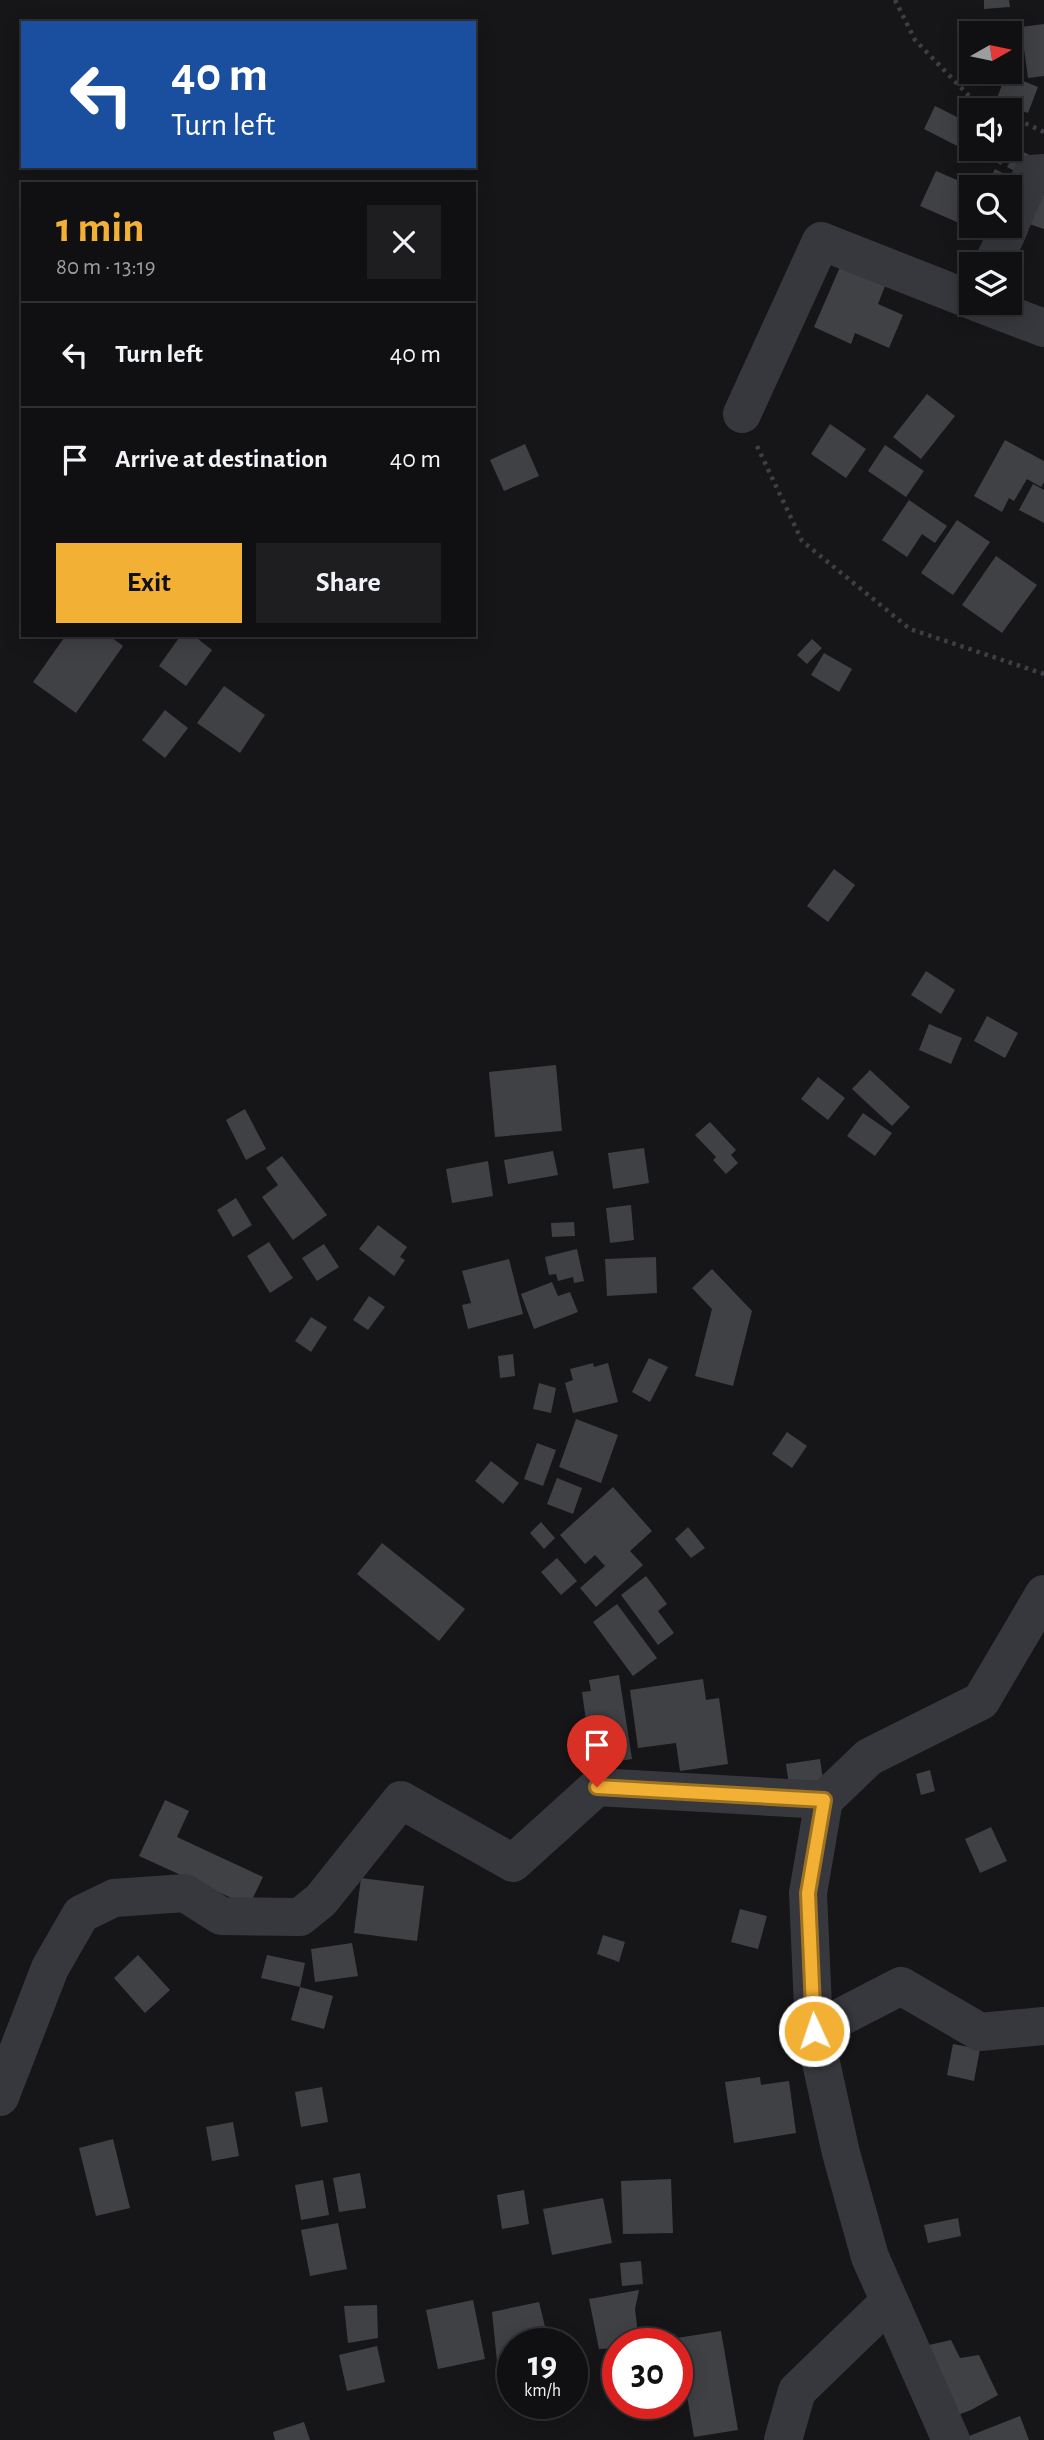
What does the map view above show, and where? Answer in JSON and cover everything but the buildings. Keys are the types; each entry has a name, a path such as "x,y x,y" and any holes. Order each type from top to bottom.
{"street":[{"path":"1022,198 1032,174 1044,173"},
{"path":"742,414 821,241 959,295"},
{"path":"1010,315 1044,328"},
{"path":"951,2440 870,2257 844,2166 814,2031 808,1893 824,1800 869,1757 981,1701 1044,1594"},
{"path":"0,2097 57,1957 81,1914 114,1898 185,1893 220,1916 300,1917 321,1900 401,1800 513,1863 597,1787 824,1800"},
{"path":"814,2031 901,1986 980,2032 1044,2026"},
{"path":"783,2440 797,2391 889,2302"}],"path":[{"path":"895,0 915,40 971,98"},
{"path":"1022,122 1044,132"},
{"path":"742,414 802,541 910,629 1044,674"}],"route":[{"path":"597,1787 824,1800 808,1893 814,2031"}]}
